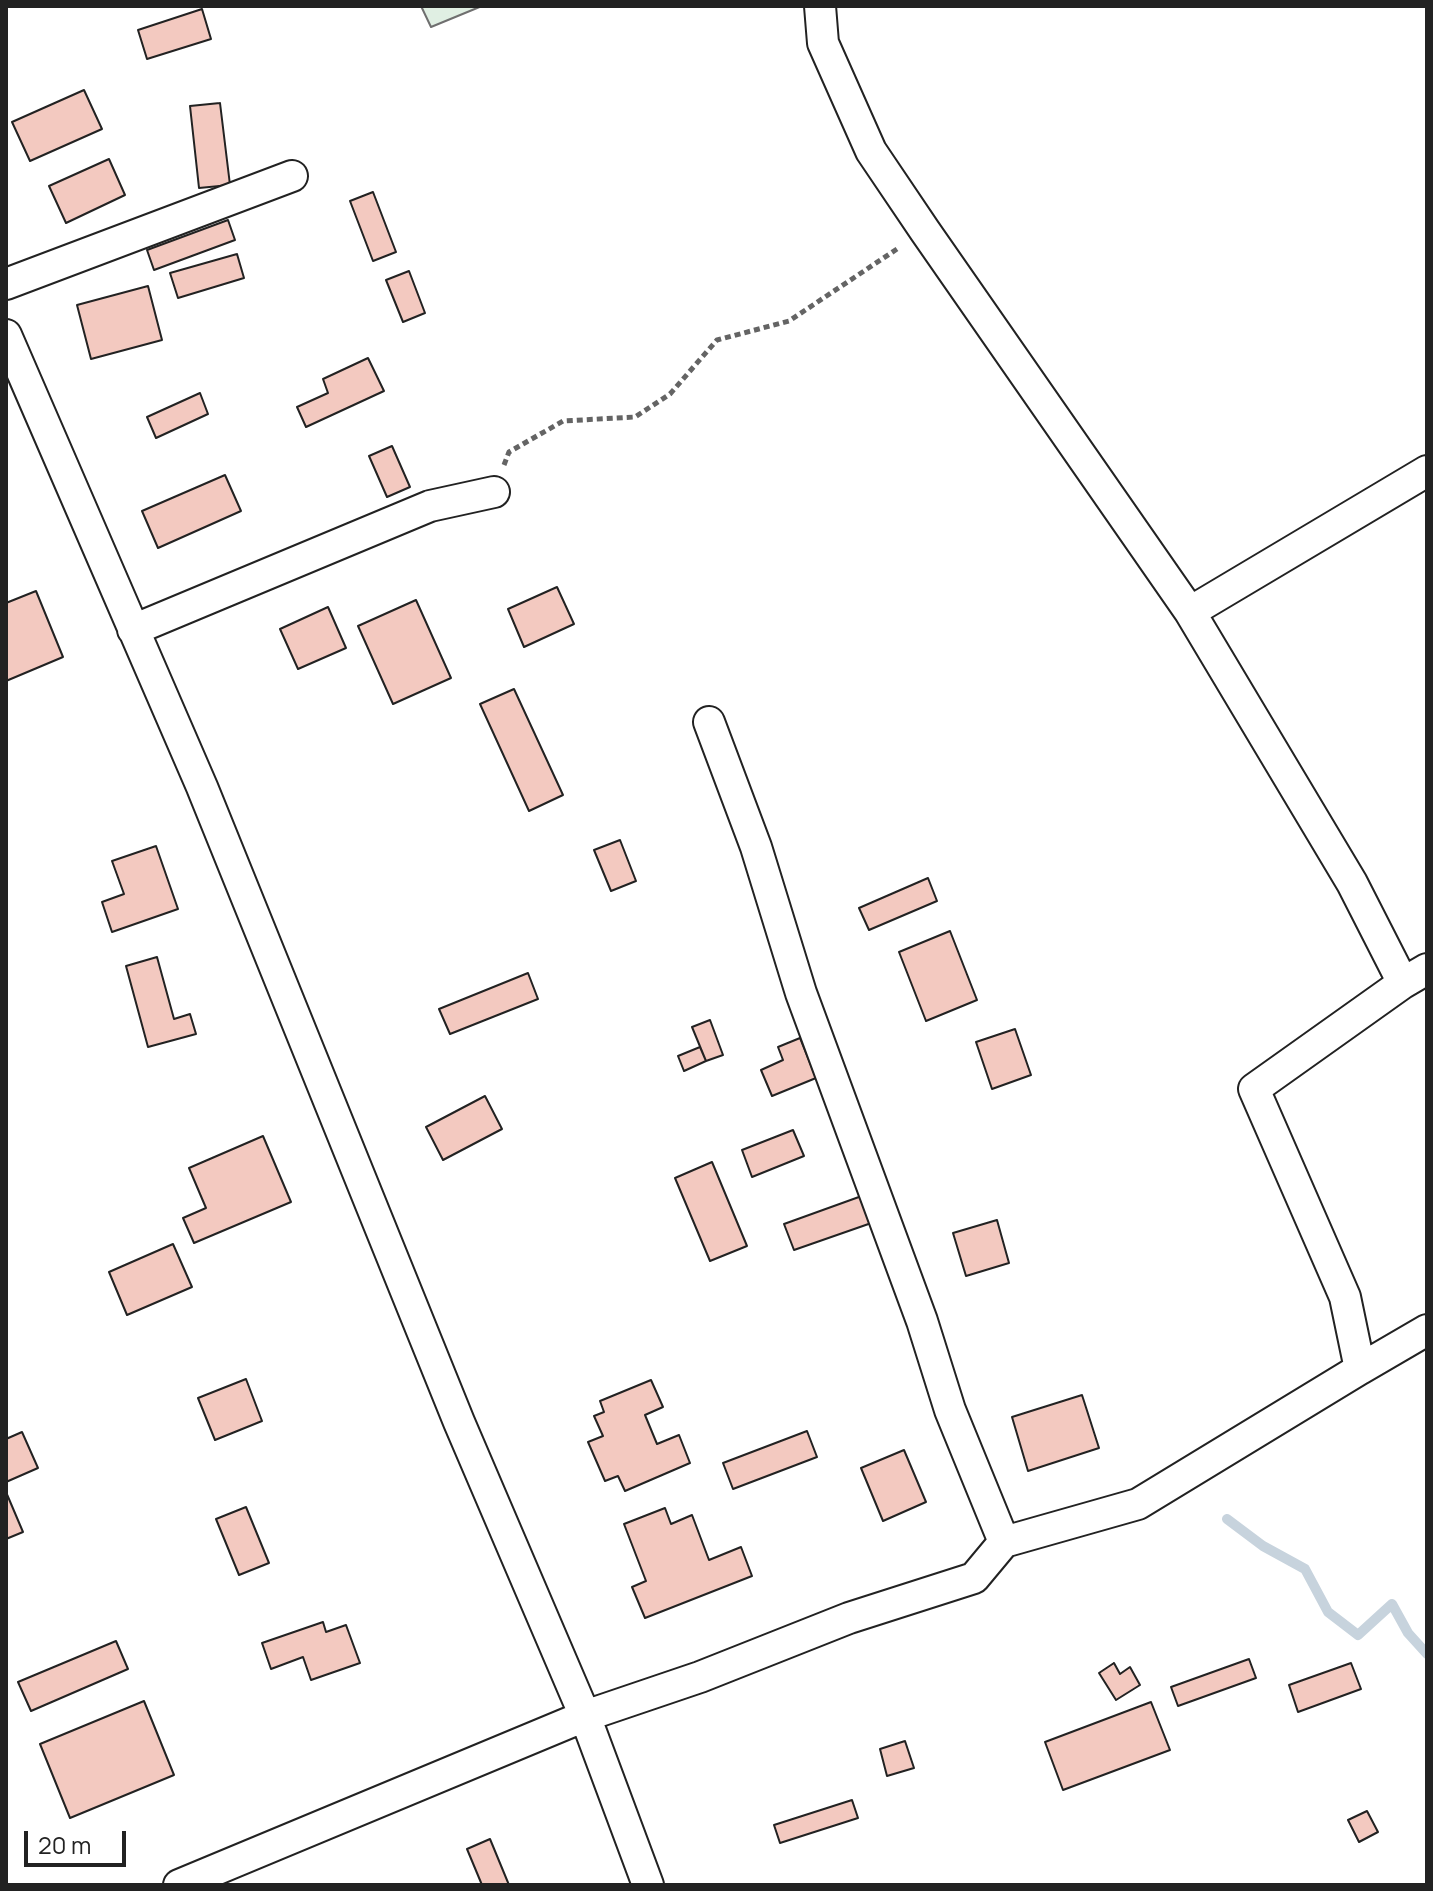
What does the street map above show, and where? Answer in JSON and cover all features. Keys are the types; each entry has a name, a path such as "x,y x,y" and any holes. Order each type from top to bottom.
{"street":[{"path":"820,6 823,43 871,151 1190,612 1352,883 1415,976 1254,1089 1345,1297 1360,1369"},
{"path":"6,284 292,176"},
{"path":"6,335 202,787 459,1422 585,1716 648,1885"},
{"path":"1190,612 1427,471"},
{"path":"133,630 430,506 494,492"},
{"path":"709,722 756,847 801,993 922,1321 950,1410 1004,1542"},
{"path":"179,1885 585,1716 700,1677 849,1618 974,1578 1004,1542 1138,1504 1360,1369 1424,1335"}],"path":[{"path":"494,492 509,452 563,421 635,417 670,394 717,340 789,321 925,231"}],"green space":[{"path":"421,6 482,6 431,27"}],"building":[{"path":"202,9 211,39 147,59 138,30"},
{"path":"84,90 102,129 30,161 12,122"},
{"path":"220,103 230,185 199,188 190,106"},
{"path":"109,159 125,195 66,223 49,186"},
{"path":"373,192 396,252 373,261 350,201"},
{"path":"228,220 235,240 154,270 147,250"},
{"path":"237,254 244,278 178,298 170,273"},
{"path":"409,271 425,313 403,322 386,280"},
{"path":"148,286 162,340 91,359 77,305"},
{"path":"368,358 384,391 306,427 297,407 328,393 323,379"},
{"path":"200,393 208,414 156,438 147,417"},
{"path":"392,446 410,487 387,497 369,456"},
{"path":"225,475 241,511 158,548 142,511"},
{"path":"557,587 574,624 524,647 508,609"},
{"path":"36,591 63,657 6,681 6,603"},
{"path":"416,600 451,678 393,704 358,626"},
{"path":"328,607 346,648 298,669 280,629"},
{"path":"514,689 563,795 529,811 480,704"},
{"path":"620,840 636,881 611,891 594,850"},
{"path":"156,846 178,909 112,932 102,902 124,894 112,861"},
{"path":"928,878 937,901 869,930 859,908"},
{"path":"950,931 977,1000 926,1021 899,952"},
{"path":"157,957 174,1019 190,1014 196,1034 148,1047 126,966"},
{"path":"528,973 538,999 450,1034 439,1009"},
{"path":"710,1020 723,1055 706,1061 692,1027"},
{"path":"1015,1029 1031,1075 992,1089 976,1042"},
{"path":"800,1038 816,1078 772,1096 761,1070 783,1060 778,1047"},
{"path":"700,1047 706,1061 684,1071 678,1056"},
{"path":"485,1096 502,1129 443,1160 426,1127"},
{"path":"793,1130 804,1156 752,1177 742,1150"},
{"path":"263,1136 291,1202 194,1243 183,1218 206,1208 189,1168"},
{"path":"712,1162 747,1246 710,1261 675,1178"},
{"path":"870,1193 880,1220 794,1250 784,1224"},
{"path":"997,1220 1009,1263 966,1276 953,1233"},
{"path":"173,1244 192,1287 127,1315 109,1272"},
{"path":"246,1379 262,1421 215,1440 198,1398"},
{"path":"651,1380 663,1407 645,1415 657,1444 679,1435 690,1463 625,1491 618,1476 605,1481 588,1442 603,1436 594,1416 604,1412 600,1401"},
{"path":"1082,1395 1099,1448 1028,1471 1012,1417"},
{"path":"807,1431 817,1457 733,1489 723,1463"},
{"path":"22,1432 38,1468 6,1482 6,1439"},
{"path":"904,1450 926,1502 883,1521 861,1468"},
{"path":"6,1492 23,1532 6,1539"},
{"path":"246,1507 269,1563 239,1575 216,1519"},
{"path":"665,1508 671,1524 692,1515 709,1560 741,1547 752,1576 645,1618 632,1587 646,1581 624,1524"},
{"path":"323,1622 326,1632 346,1625 360,1663 311,1680 303,1657 271,1669 262,1643"},
{"path":"116,1641 128,1669 31,1711 18,1682"},
{"path":"1249,1659 1256,1678 1178,1706 1171,1687"},
{"path":"1114,1663 1120,1674 1130,1667 1140,1685 1116,1700 1099,1673"},
{"path":"1351,1663 1361,1689 1298,1712 1289,1685"},
{"path":"144,1701 174,1775 70,1818 40,1744"},
{"path":"1151,1702 1170,1750 1063,1790 1045,1742"},
{"path":"905,1741 914,1768 887,1776 880,1749"},
{"path":"852,1800 858,1818 780,1843 774,1825"},
{"path":"1367,1811 1378,1832 1359,1842 1348,1820"},
{"path":"490,1839 509,1885 482,1885 467,1849"}],"waterway":[{"path":"1227,1519 1263,1546 1305,1569 1328,1612 1358,1635 1392,1604 1408,1633 1427,1654"}]}
